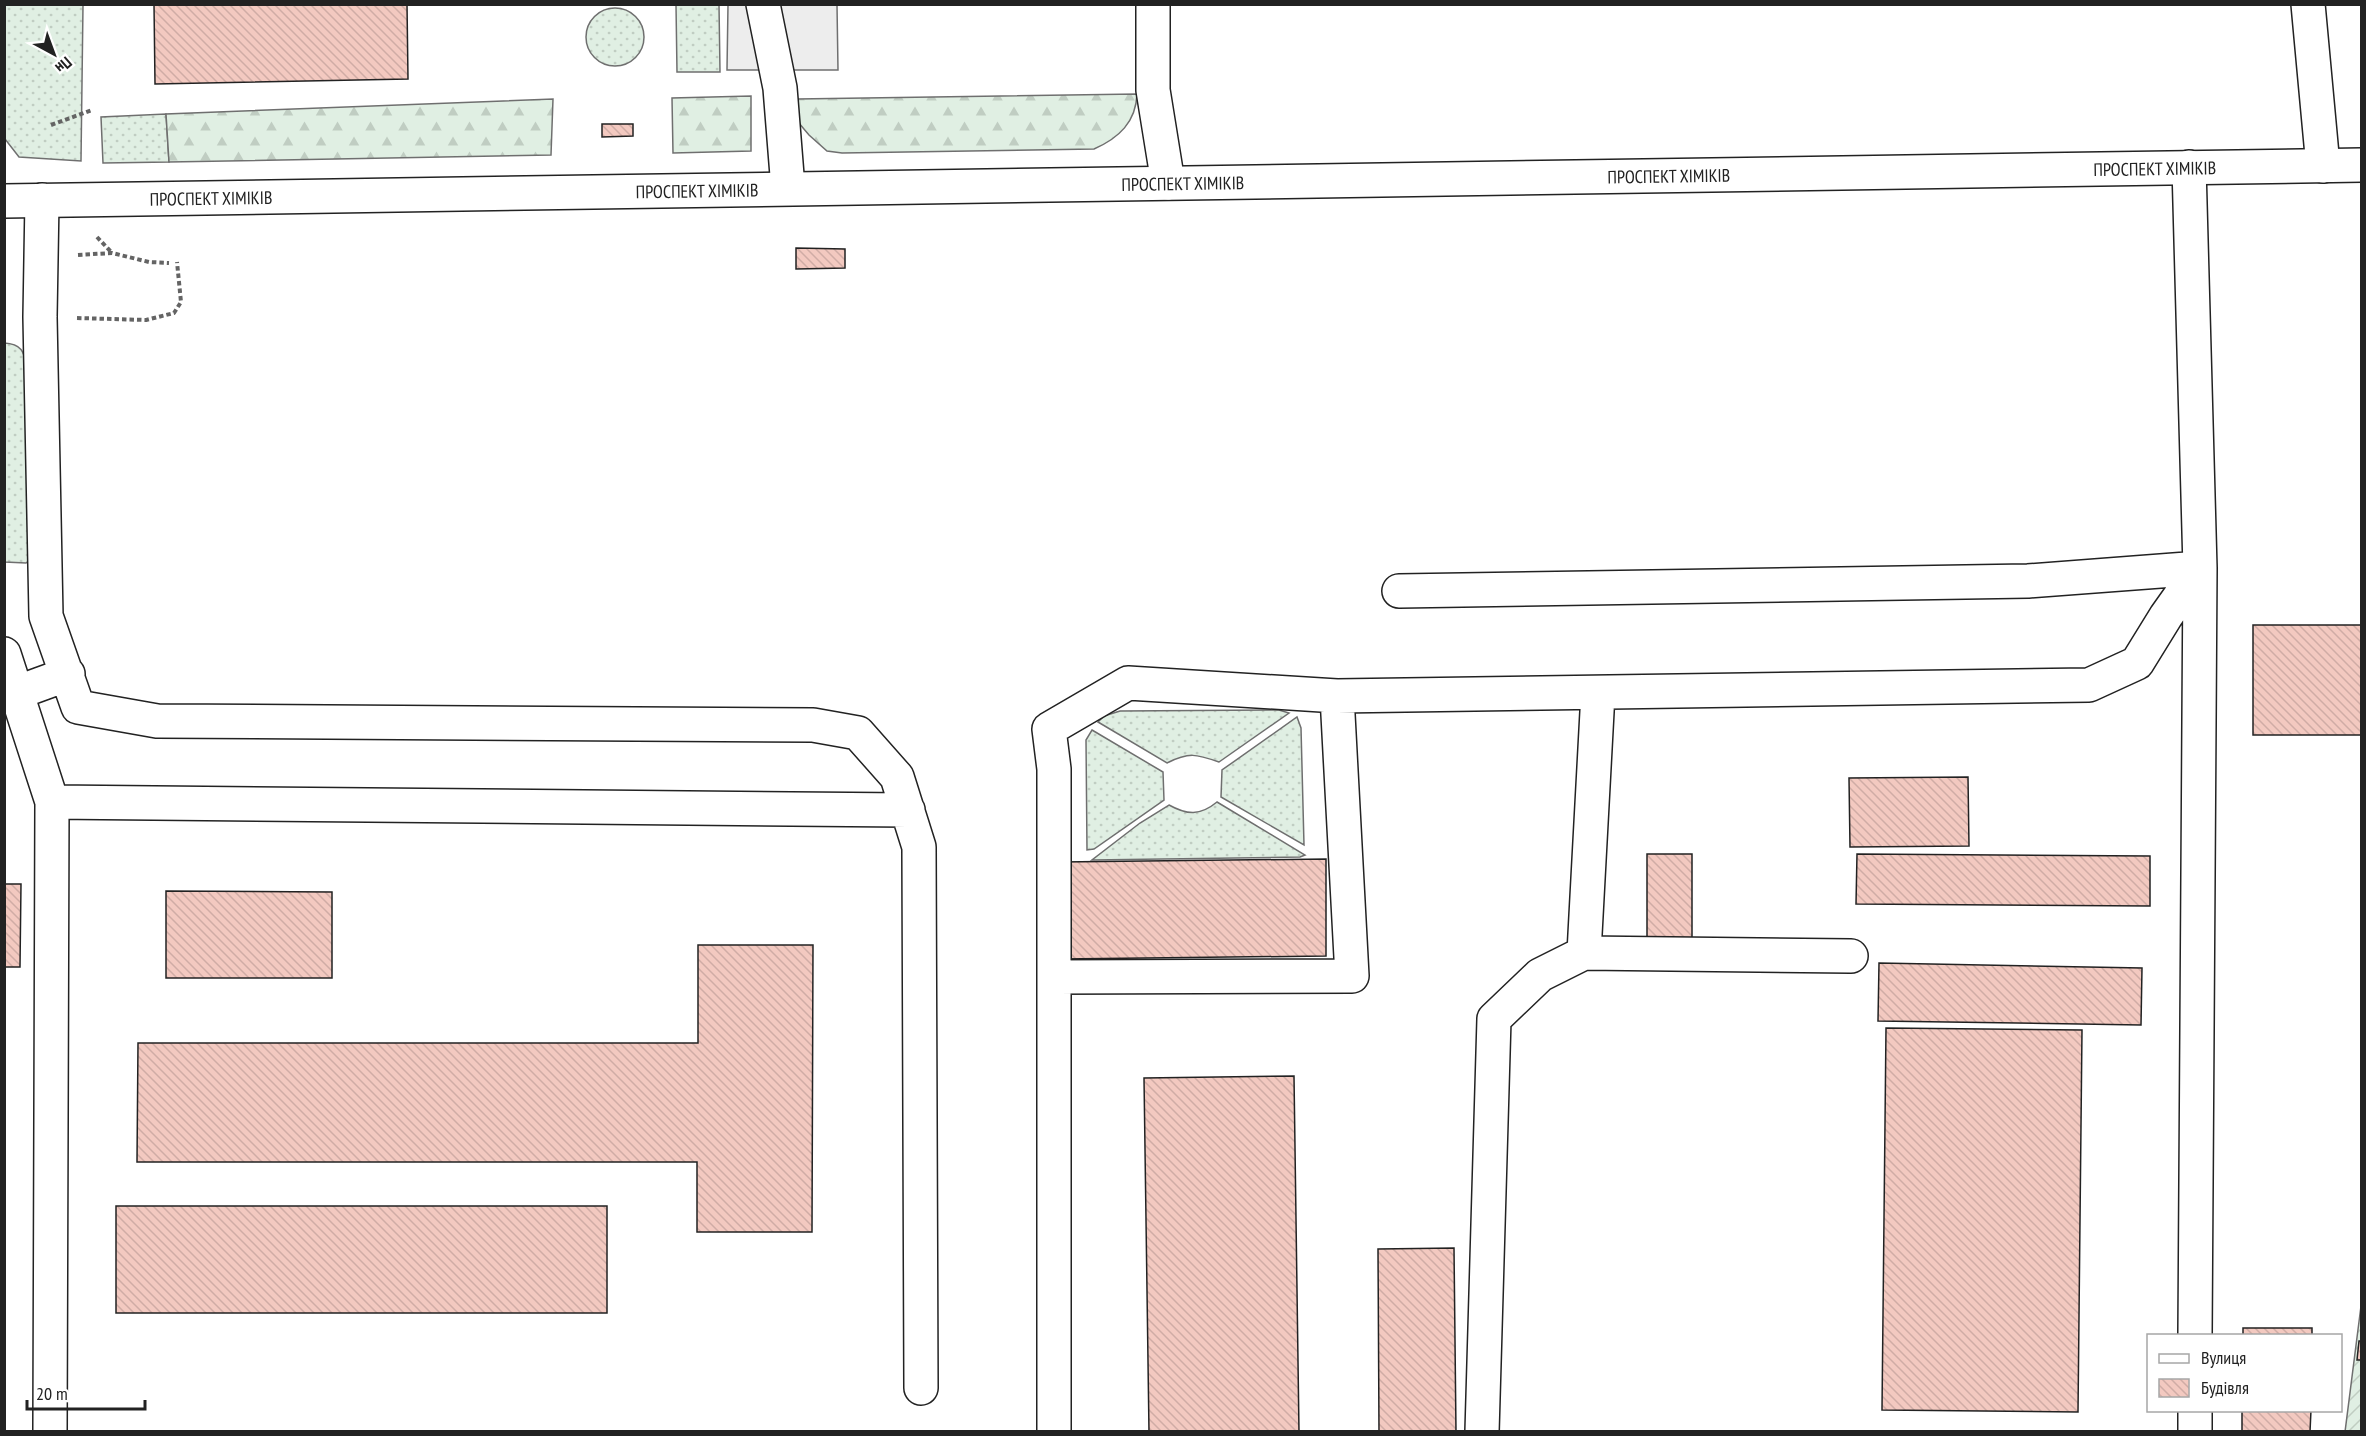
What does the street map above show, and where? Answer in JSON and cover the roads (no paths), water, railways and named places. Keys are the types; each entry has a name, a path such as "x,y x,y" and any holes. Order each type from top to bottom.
{"main road":[{"path":"763,4 780,87 788,188"},
{"path":"1153,4 1153,90 1168,183"},
{"path":"2308,4 2323,166"},
{"name":"ПРОСПЕКТ ХІМІКІВ","path":"4,201 2361,165"},
{"path":"2188,167 2200,568 2195,1334"},
{"path":"42,200 40,317 46,616 78,707 157,721 813,725 858,733 897,777 919,847 921,1388"},
{"path":"1399,591 2028,581 2200,568"},
{"path":"1054,1431 1054,769 1049,729 1128,683 1337,696 2089,685 2138,663 2166,616 2200,568"},
{"path":"4,654 52,802 50,1431"},
{"path":"16,693 68,674"},
{"path":"1584,953 1598,693"},
{"path":"1054,977 1352,976 1337,696"},
{"path":"52,802 908,810"},
{"path":"1482,1431 1494,1019 1540,975 1584,953 1851,956"},
{"path":"2195,1412 2195,1431"}]}
